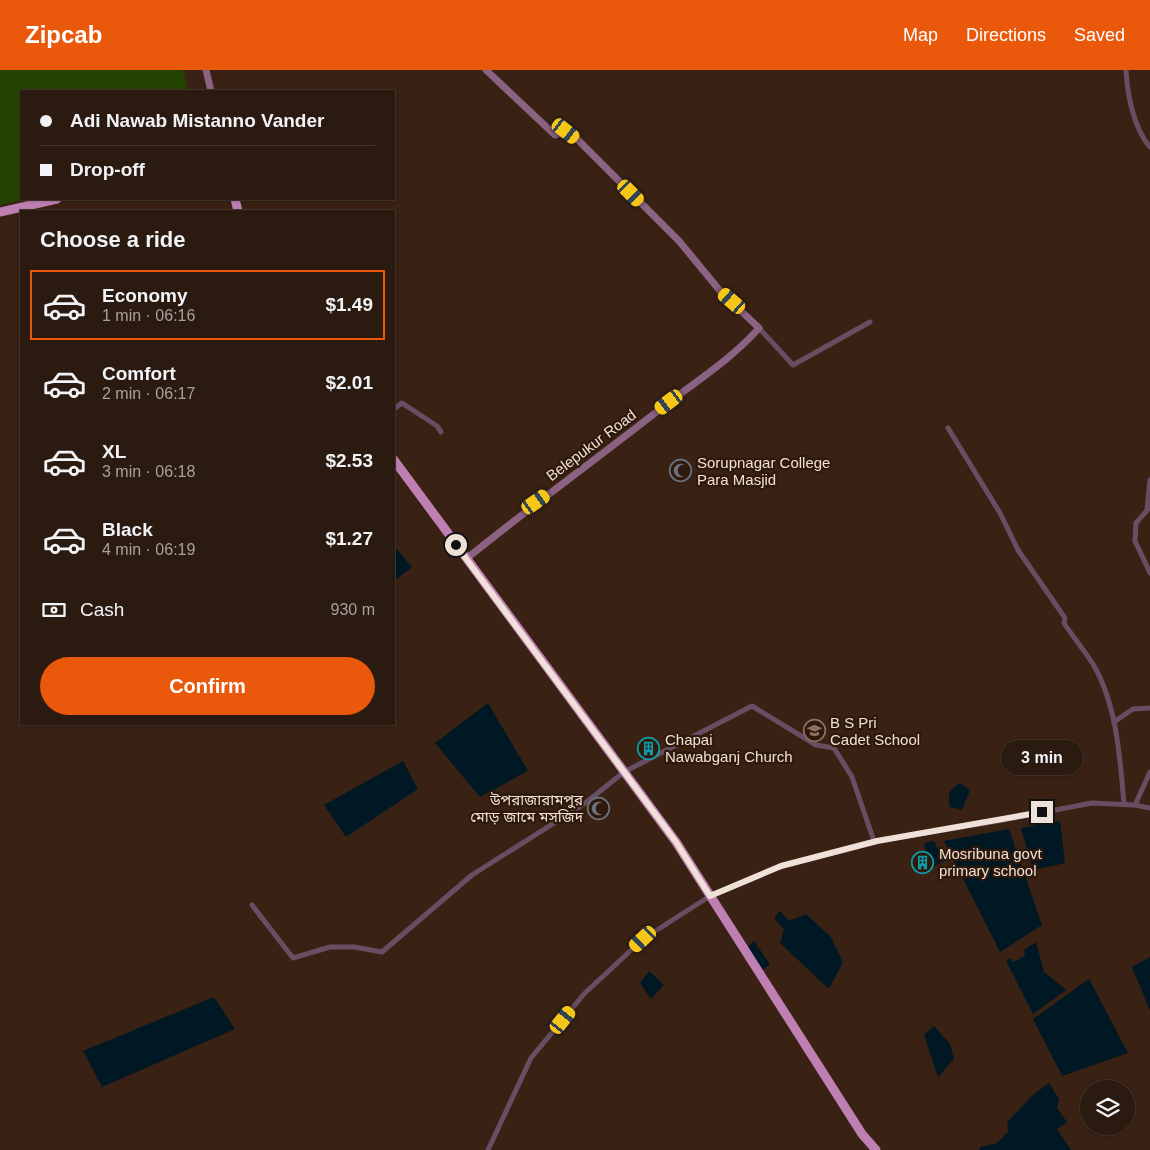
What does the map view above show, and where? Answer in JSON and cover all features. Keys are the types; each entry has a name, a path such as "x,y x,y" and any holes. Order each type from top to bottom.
{"highway":[{"path":"0,212 52,200"},
{"path":"395,461 676,842 862,1134 876,1150"}],"street":[{"path":"206,70 211,90"},
{"path":"486,70 555,135 566,131 577,139 679,240 721,292 759,328 793,365 870,322"},
{"path":"1126,70 1127,83 1138,127 1150,147"},
{"name":"Belepukur Road","path":"466,559 536,502 596,461 727,359 759,328"},
{"path":"395,407 402,403 437,426 442,432"},
{"path":"948,428 1000,512 1018,550 1066,618 1064,623 1071,635 1093,664 1103,686 1114,722 1124,804"},
{"path":"1150,480 1149,508 1136,523 1135,541 1150,574"},
{"path":"252,905 293,958 330,947 354,947 382,952 472,875 584,804 624,772 752,706 816,746 834,748 852,777 874,842"},
{"path":"1114,722 1133,709 1150,708"},
{"path":"1135,804 1150,772"},
{"path":"488,1150 532,1058 584,994 643,939 710,896 781,866 874,842 998,821 1092,802 1135,804 1150,808"}],"green space":[{"path":"0,70 183,70 188,90 20,90 20,200 22,200 0,205"}],"water":[{"path":"395,547 412,567 395,580"},
{"path":"488,703 528,771 480,797 435,743"},
{"path":"403,761 418,789 346,837 324,805"},
{"path":"960,783 970,790 962,810 950,807 949,799 951,790"},
{"path":"1060,821 1065,863 1033,870 1021,828"},
{"path":"1009,829 1042,925 1000,952 944,841"},
{"path":"934,841 944,861 933,867 924,846 926,842"},
{"path":"780,911 789,921 806,914 831,937 843,962 829,989 780,943 784,929 774,918"},
{"path":"754,941 770,964 763,970 747,948"},
{"path":"1036,942 1044,972 1066,990 1033,1014 1006,961 1010,958 1013,962 1025,956 1024,950"},
{"path":"1150,957 1150,1011 1132,967"},
{"path":"649,971 664,985 651,999 640,983"},
{"path":"1089,979 1128,1053 1062,1076 1033,1019"},
{"path":"214,997 235,1029 102,1087 83,1051"},
{"path":"934,1026 950,1044 954,1059 938,1077 924,1035"},
{"path":"1049,1083 1059,1099 1057,1108 1067,1122 1057,1129 1071,1150 979,1150 981,1147 997,1143 1008,1132 1007,1122 1034,1094"}],"place":[{"name":"Sorupnagar College Para Masjid","path":"681,471"},
{"name":"B S Pri Cadet School","path":"814,731"},
{"name":"Chapai Nawabganj Church","path":"649,748"},
{"name":"উপরাজারামপুর মোড় জামে মসজিদ","path":"599,808"},
{"name":"Mosribuna govt primary school","path":"923,862"}],"route":[{"path":"456,545 676,842 710,896 781,866 877,841 1042,812"}]}
